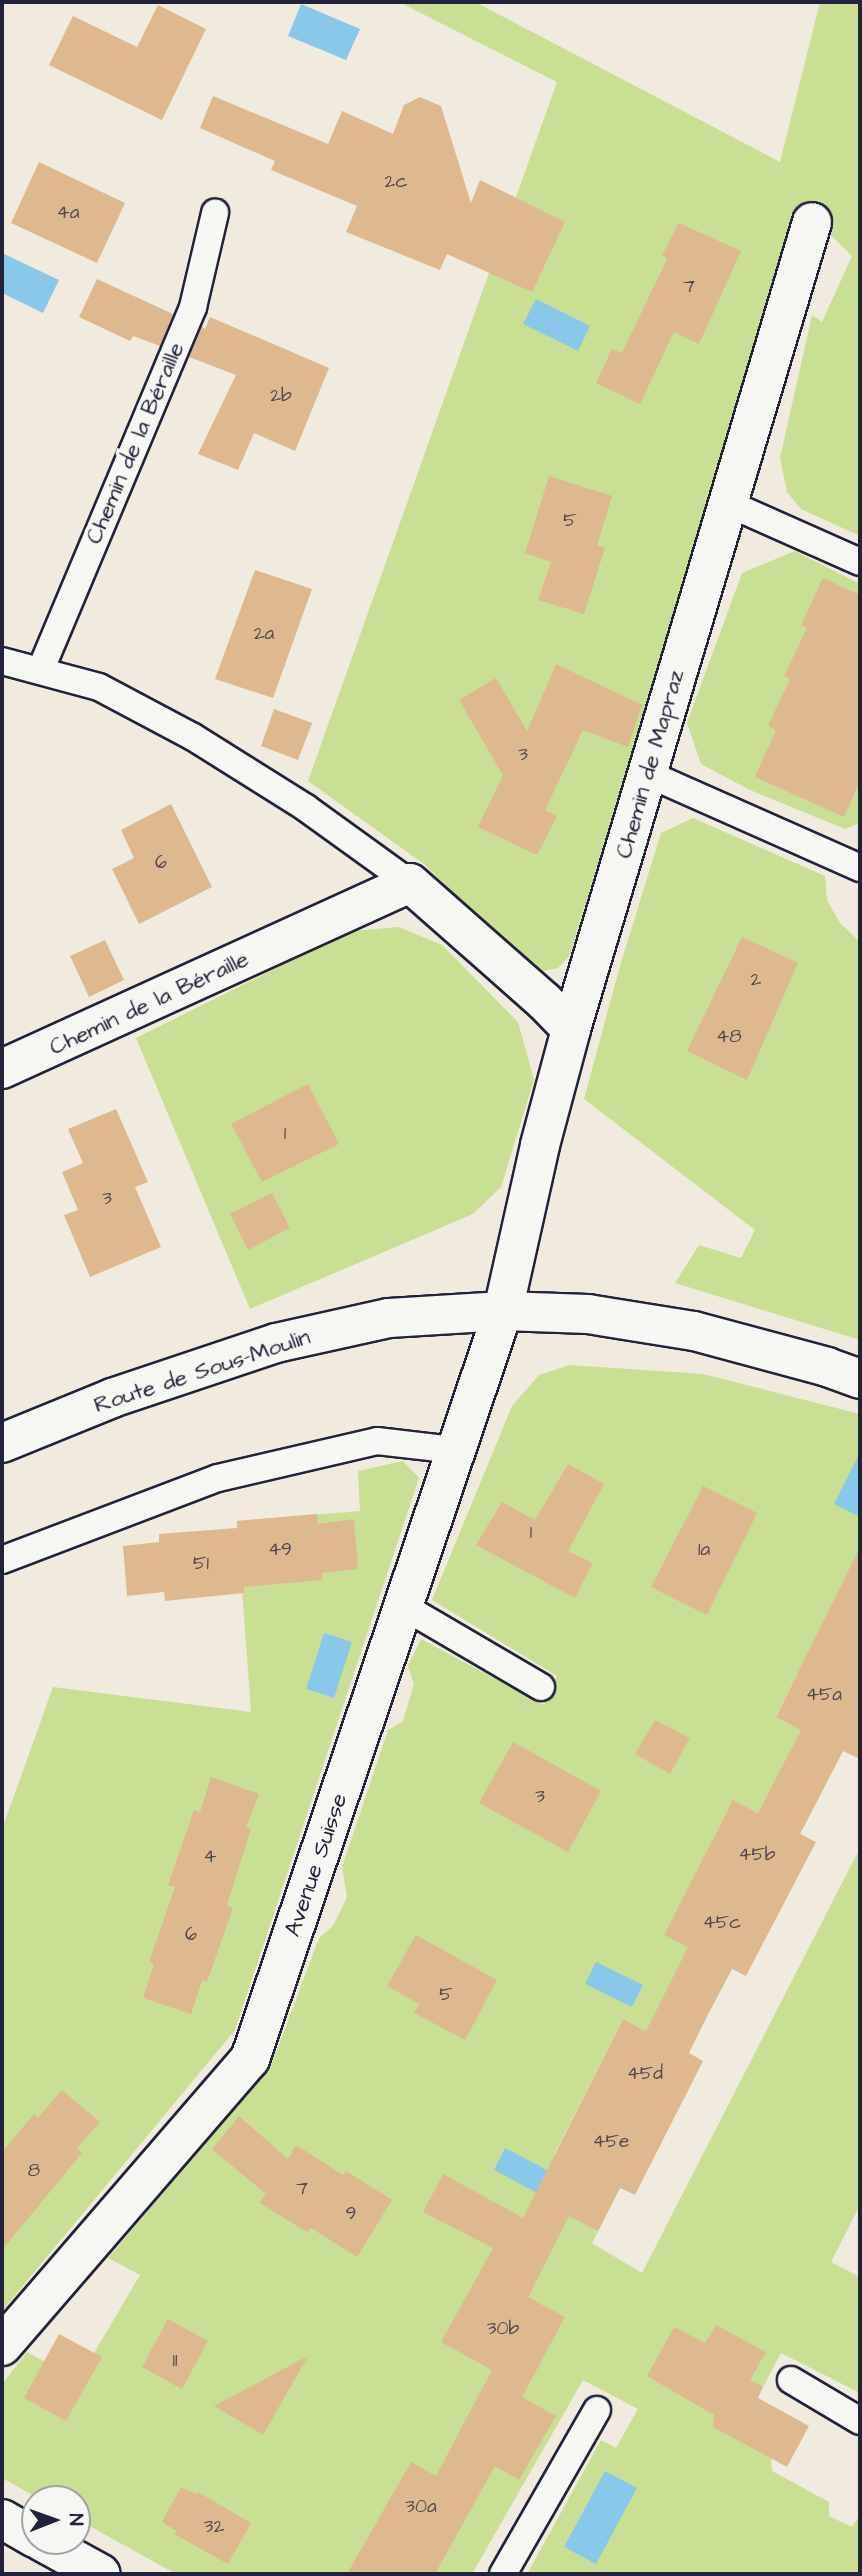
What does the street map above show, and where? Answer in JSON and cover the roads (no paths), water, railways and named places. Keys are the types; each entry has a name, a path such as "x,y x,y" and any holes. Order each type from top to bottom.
{"street":[{"name":"Chemin de Mapraz","path":"503,1311 540,1145 571,1029 812,222"},
{"path":"410,883 544,1001 571,1029"},
{"name":"Chemin de la Béraille","path":"2,1069 410,883"},
{"name":"Route de Sous-Moulin","path":"2,1443 112,1398 276,1343 389,1318 503,1311 588,1314 694,1331 827,1367 860,1379"},
{"name":"Avenue Suisse","path":"2,2346 250,2059 503,1311"},
{"path":"2,2519 21,2530"},
{"path":"66,2555 101,2574"}],"lane":[{"name":"Chemin de la Béraille","path":"41,669 192,307 215,213"},
{"path":"726,503 860,562"},
{"path":"2,660 99,687 193,737 306,808 410,883"},
{"path":"648,774 860,868"},
{"path":"2,1560 218,1478 377,1441 455,1450"},
{"path":"403,1606 541,1687"},
{"path":"791,2380 860,2421"},
{"path":"503,2574 597,2410"}],"water":[{"path":"301,4 360,29 346,60 288,36"},
{"path":"2,253 59,280 43,313 2,293"},
{"path":"536,299 590,326 578,351 523,324"},
{"path":"860,1452 860,1517 834,1504"},
{"path":"324,1633 352,1642 334,1698 306,1689"},
{"path":"596,1962 643,1985 632,2007 585,1984"},
{"path":"505,2148 553,2173 541,2195 494,2170"},
{"path":"605,2471 637,2488 596,2564 564,2547"}]}
